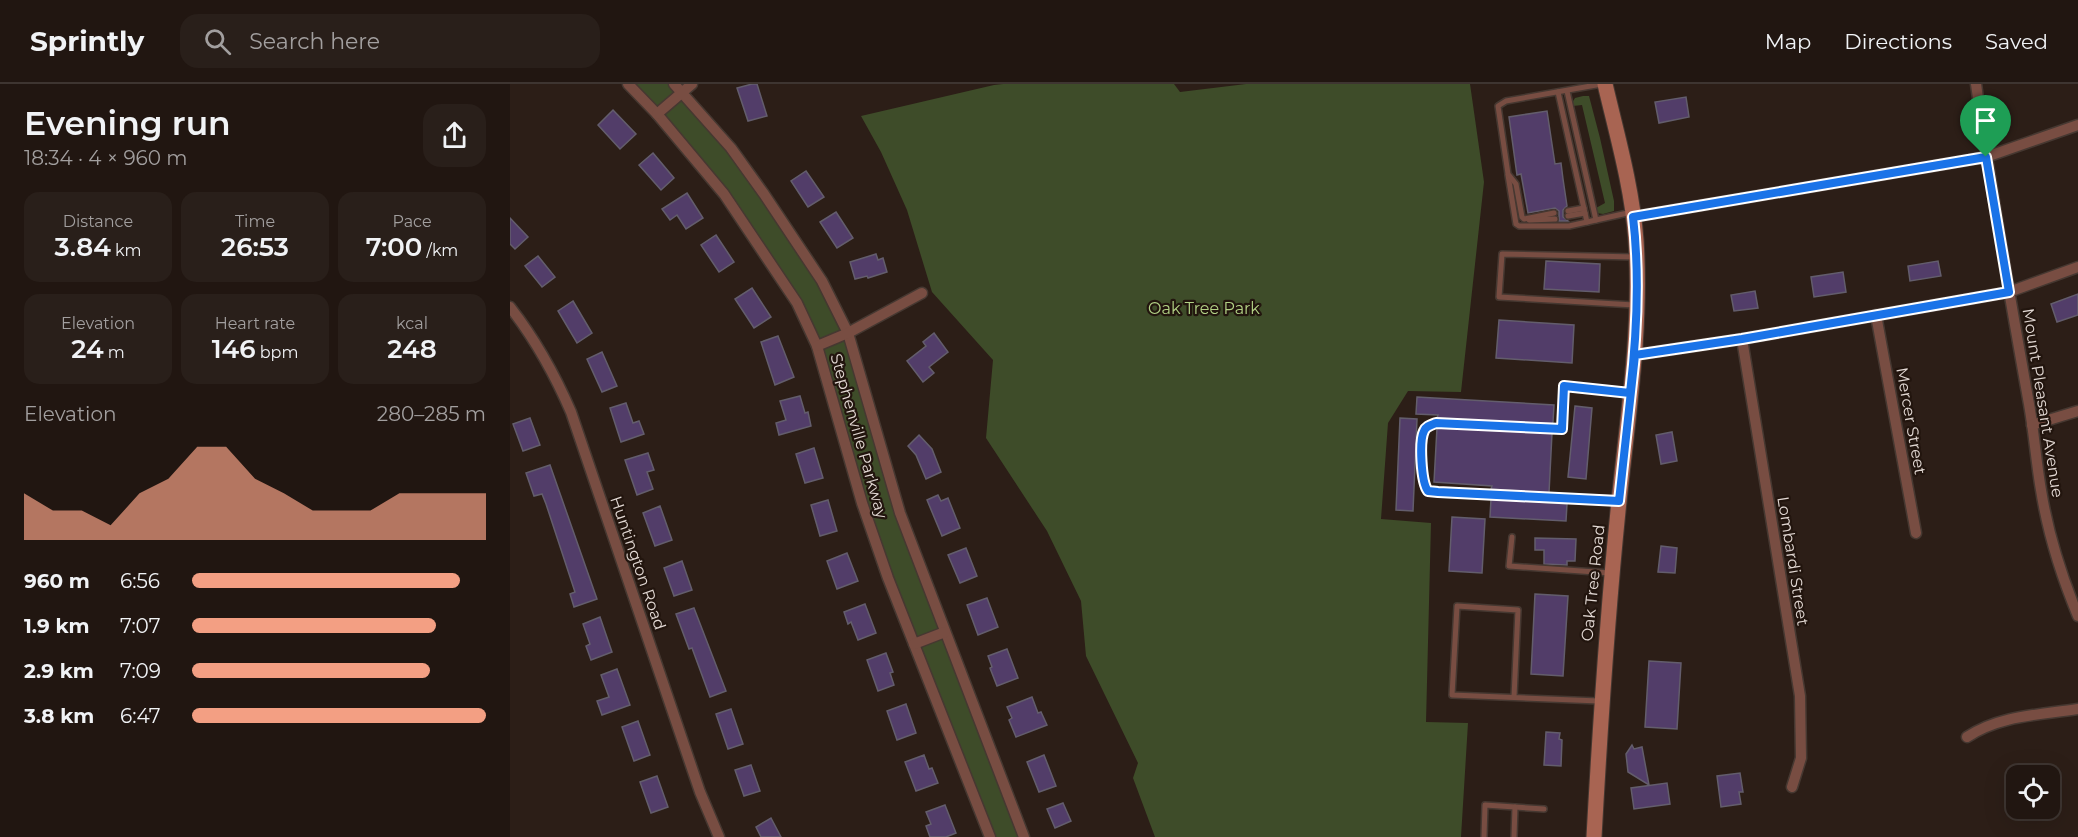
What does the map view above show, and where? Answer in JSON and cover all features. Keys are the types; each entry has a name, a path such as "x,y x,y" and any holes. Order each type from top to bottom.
{"main road":[{"name":"Oak Tree Road","path":"1594,837 1601,701 1635,355 1637,305 1637,258 1633,215 1625,168 1604,84"}],"street":[{"name":"Stephenville Parkway","path":"628,84 657,114 724,194 797,303 817,346 862,503 888,578 990,837"},
{"path":"657,114 678,88 692,84"},
{"name":"Mount Pleasant Avenue","path":"1976,84 1986,157 2049,531 2061,577 2078,616"},
{"name":"Stephenville Parkway","path":"678,88 731,148 764,194 822,281 848,333 900,513 1024,837"},
{"path":"1633,215 1986,157 2078,125"},
{"path":"1635,355 1742,339 2009,292 2078,267"},
{"path":"817,346 848,333 922,293"},
{"name":"Huntington Road","path":"510,307 552,372 571,412 700,792 719,837"},
{"name":"Mercer Street","path":"1876,315 1916,533"},
{"name":"Lombardi Street","path":"1742,339 1800,696 1802,758 1792,787"},
{"path":"2032,425 2078,411"},
{"path":"914,644 945,632"},
{"path":"1967,737 1982,727 2001,720 2078,709"}],"lane":[{"path":"1604,84 1506,101 1498,106 1516,224 1519,226 1569,226 1633,215"},
{"path":"1567,91 1596,220"},
{"path":"1558,92 1587,222"},
{"path":"1508,174 1516,184 1520,214 1524,219 1555,216"},
{"path":"1568,214 1585,210"},
{"path":"1637,258 1502,254 1499,297 1637,305"},
{"path":"1619,501 1428,491 1424,486 1422,472 1424,431 1428,426 1436,423 1562,429 1564,386 1630,393"},
{"path":"1512,537 1509,566 1612,573"},
{"path":"1514,698 1518,610 1456,606 1452,695 1514,698 1601,701"},
{"path":"1484,837 1485,805 1544,809"},
{"path":"1514,837 1515,807"}],"green space":[{"path":"628,84 674,84 731,148 837,309 886,466 1024,837 990,837 888,578 817,346 724,194"},
{"name":"Oak Tree Park","path":"1003,84 1174,84 1180,92 1246,84 1470,84 1484,182 1461,392 1408,391 1388,423 1381,519 1431,523 1426,722 1468,723 1461,837 1155,837 1133,778 1138,763 1086,656 1081,601 1047,531 986,438 993,360 932,292 907,210 881,152 861,116"},
{"path":"1589,96 1614,201 1614,211 1603,214 1597,213 1596,208 1605,203 1582,105 1573,106 1572,103 1575,98"}],"building":[{"path":"757,84 767,116 748,121 737,88"},
{"path":"1686,97 1689,117 1659,123 1655,102"},
{"path":"613,110 636,134 620,149 598,125"},
{"path":"1547,111 1555,164 1561,163 1567,206 1563,210 1563,217 1568,221 1559,221 1559,211 1555,208 1528,213 1521,174 1517,175 1509,117"},
{"path":"653,153 674,178 661,190 639,165"},
{"path":"806,171 824,197 808,207 791,181"},
{"path":"687,193 703,218 686,229 677,215 670,220 662,209"},
{"path":"836,212 853,238 837,248 820,222"},
{"path":"510,218 528,237 515,249 510,244"},
{"path":"716,235 734,262 719,272 701,245"},
{"path":"876,254 878,260 883,258 887,272 868,278 867,276 855,279 850,262"},
{"path":"538,256 555,277 542,287 525,266"},
{"path":"1546,261 1600,264 1599,292 1544,289"},
{"path":"1938,261 1941,276 1910,281 1908,266"},
{"path":"1843,272 1846,292 1814,297 1811,277"},
{"path":"752,288 771,317 754,328 735,299"},
{"path":"1755,291 1758,308 1734,311 1731,295"},
{"path":"2078,294 2078,315 2057,322 2051,304"},
{"path":"573,301 592,333 577,343 558,311"},
{"path":"1499,320 1574,325 1572,363 1496,358"},
{"path":"934,333 948,352 929,367 934,373 923,382 907,361 926,346 923,342"},
{"path":"778,336 794,377 775,385 761,342"},
{"path":"602,352 617,386 602,392 587,359"},
{"path":"800,396 805,413 808,412 811,426 779,435 776,423 786,420 780,401"},
{"path":"1417,397 1554,405 1553,422 1552,424 1437,418 1438,415 1416,414"},
{"path":"626,403 633,423 639,421 644,434 621,442 610,408"},
{"path":"1575,406 1592,408 1586,479 1568,477"},
{"path":"530,418 540,445 523,451 513,424"},
{"path":"1400,418 1417,419 1413,511 1396,510"},
{"path":"1437,428 1552,433 1549,493 1434,482"},
{"path":"1672,432 1677,461 1661,464 1656,435"},
{"path":"919,435 932,449 941,472 926,479 916,455 908,446"},
{"path":"814,448 823,478 805,483 796,454"},
{"path":"648,453 654,470 647,472 653,489 637,495 625,460"},
{"path":"550,465 597,599 574,607 570,594 575,592 546,504 542,494 534,496 526,473"},
{"path":"938,495 941,501 948,498 960,528 942,536 927,500"},
{"path":"1491,499 1567,504 1566,521 1490,517"},
{"path":"828,500 837,531 820,536 811,505"},
{"path":"660,506 672,540 655,546 643,513"},
{"path":"1452,517 1485,519 1482,573 1449,571"},
{"path":"1535,538 1576,539 1575,561 1567,561 1567,565 1544,564 1544,550 1535,550"},
{"path":"1661,546 1677,548 1675,573 1658,572"},
{"path":"966,548 977,576 960,583 948,555"},
{"path":"847,553 858,581 837,589 827,561"},
{"path":"682,561 692,590 674,596 664,568"},
{"path":"1535,594 1568,596 1563,676 1531,674"},
{"path":"987,598 998,627 978,635 967,605"},
{"path":"865,604 876,633 858,640 844,612"},
{"path":"694,608 726,691 710,697 692,648 689,649 676,614"},
{"path":"600,617 612,652 591,660 586,646 590,644 583,624"},
{"path":"1007,649 1018,678 997,686 988,656"},
{"path":"886,653 893,672 890,673 894,685 878,691 867,660"},
{"path":"1649,661 1681,663 1677,729 1645,727"},
{"path":"617,669 630,705 602,715 597,701 609,697 601,675"},
{"path":"1032,697 1038,713 1041,712 1047,725 1016,737 1009,720 1012,718 1007,707"},
{"path":"906,704 916,733 897,740 887,711"},
{"path":"731,709 743,744 728,749 716,714"},
{"path":"638,721 650,755 634,761 622,727"},
{"path":"1546,732 1560,733 1561,766 1544,765"},
{"path":"1632,745 1634,749 1642,747 1649,785 1628,772 1626,754"},
{"path":"924,755 938,783 916,791 905,762"},
{"path":"1044,755 1056,786 1039,792 1027,762"},
{"path":"751,765 760,791 744,796 735,770"},
{"path":"1740,773 1743,792 1739,792 1741,804 1721,807 1717,776"},
{"path":"657,776 668,807 651,813 640,782"},
{"path":"1667,783 1670,804 1634,809 1631,788"},
{"path":"1063,803 1071,821 1055,828 1047,809"},
{"path":"945,805 956,833 946,837 930,837 926,826 931,824 926,812"},
{"path":"771,818 781,837 761,837 756,827"}],"route":[{"path":"1986,157 1633,217 1638,281 1635,355 1630,393 1564,386 1562,429 1436,423 1428,426 1424,431 1422,472 1424,486 1428,491 1438,492 1619,501 1635,355 1742,339 2009,292 1986,157"}]}
